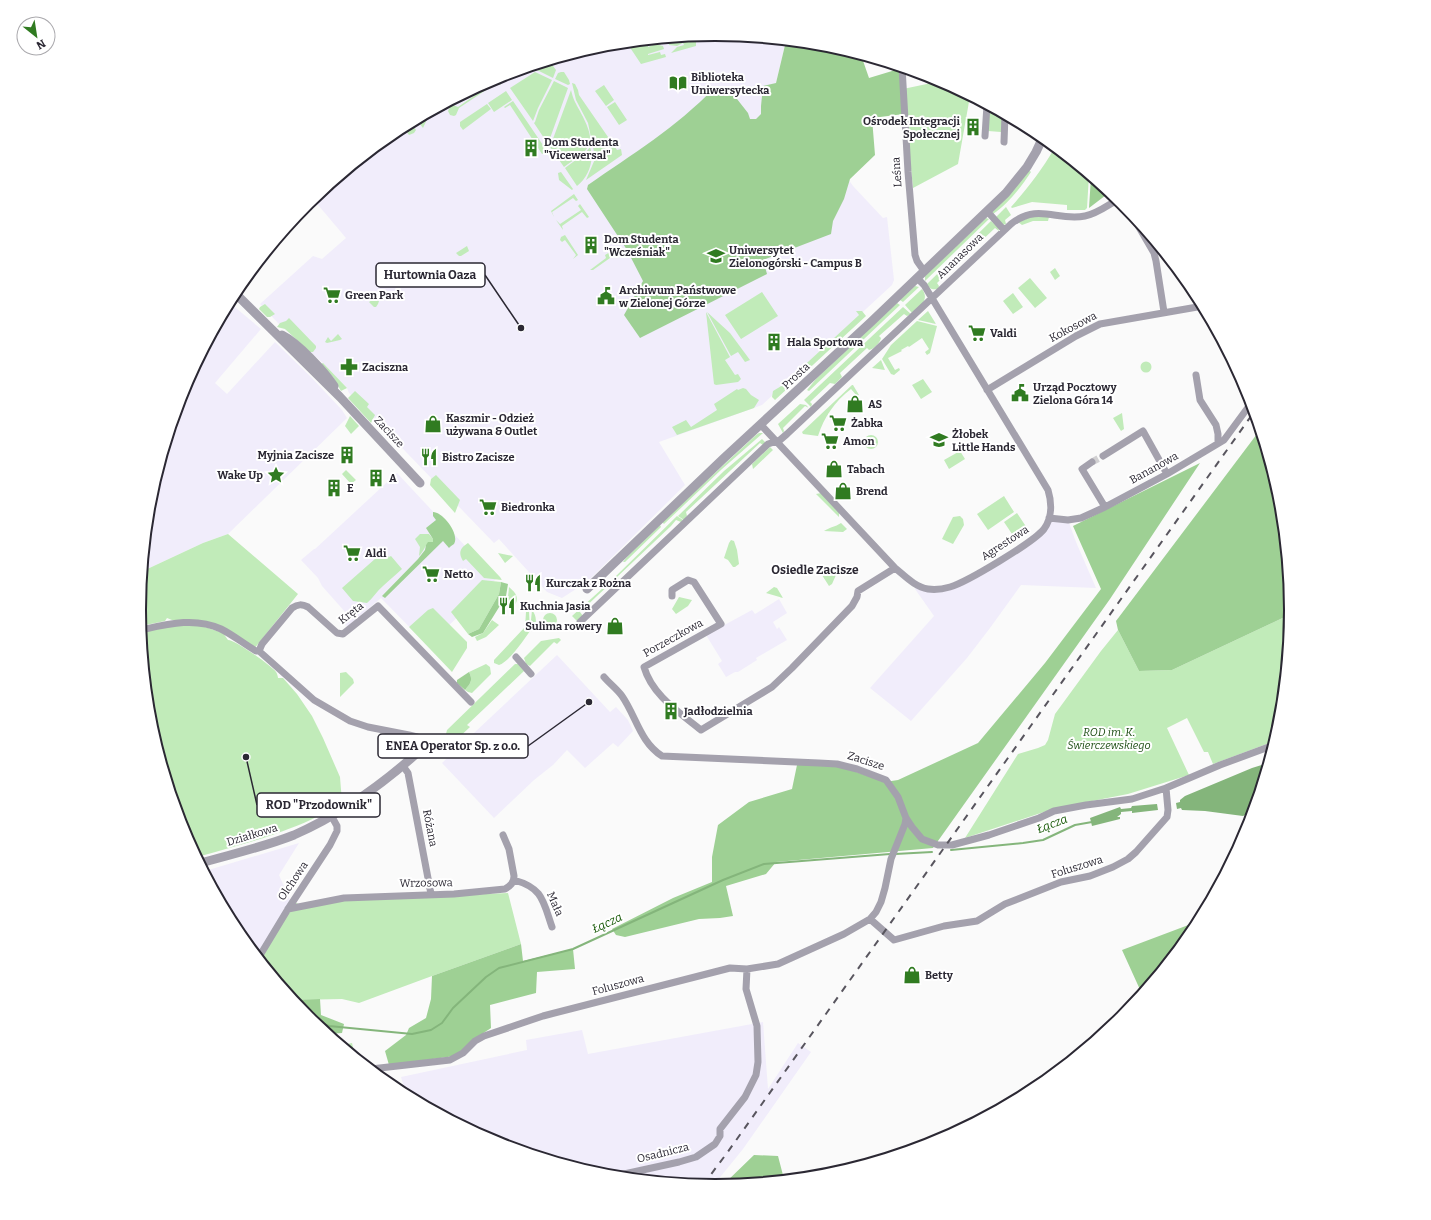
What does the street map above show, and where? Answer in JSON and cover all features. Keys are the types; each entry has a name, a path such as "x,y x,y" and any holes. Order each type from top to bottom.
{"street":[{"name":"Leśna","path":"902,73 908,172 915,255 924,272"},
{"path":"985,136 987,110"},
{"path":"1004,142 1005,120"},
{"name":"Prosta","path":"587,589 761,424 872,322 987,211 1014,184 1034,155 1040,143"},
{"name":"Ananasowa","path":"932,299 1016,220 1031,214 1042,213 1075,217 1086,216 1112,203"},
{"path":"987,211 1004,230"},
{"path":"1145,237 1154,253 1164,312"},
{"path":"917,278 924,285 1048,490 1051,503 1049,518"},
{"name":"Zacisze","path":"240,298 340,398 420,483"},
{"path":"578,626 768,444 776,440 780,440 787,434 884,342 932,299"},
{"name":"Zacisze","path":"238,301 253,312"},
{"name":"Kokosowa","path":"987,390 1076,336 1100,324 1197,307"},
{"path":"1196,374 1200,400 1216,425 1218,443"},
{"name":"Bananowa","path":"1049,518 1074,520 1105,507 1167,474 1224,440 1247,409"},
{"name":"Agrestowa","path":"761,424 906,578 916,585 928,589 950,587 965,581 1028,542 1044,528 1049,518"},
{"path":"1103,456 1143,431 1167,474"},
{"path":"1092,462 1082,469 1105,507"},
{"name":"Porzeczkowa","path":"672,596 672,590 688,580 694,582 721,624 644,667 649,681 658,694 701,730 772,687 783,678 852,606 857,598 858,591 896,568"},
{"name":"Kręta","path":"259,651 262,644 297,604 303,604 308,607 337,633 343,634 378,606 470,702"},
{"path":"147,629 180,622 194,622 221,630 256,651 259,651 314,700 350,721 368,727 409,734 417,737 426,745"},
{"path":"516,657 531,674"},
{"name":"Zacisze","path":"604,678 622,696 645,740 657,753 662,756 838,764 857,769 886,780 898,797 906,818 922,839 938,846 952,845 990,835 1039,818 1054,811 1132,799 1166,788"},
{"name":"Działkowa","path":"205,862 277,841 332,817 366,795 403,766 426,745"},
{"path":"1166,788 1220,765 1267,747"},
{"name":"Różana","path":"403,766 408,773 431,894"},
{"name":"Foluszowa","path":"870,919 894,940 944,926 977,921 1005,904 1061,882 1090,876 1113,867 1128,859 1136,852 1167,817 1168,810 1166,788"},
{"name":"Olchowa","path":"262,953 288,908 330,845 337,831 337,826 332,817"},
{"name":"Foluszowa","path":"379,1068 450,1060 463,1053 475,1041 484,1036 543,1016 730,968 747,969 778,964 844,934 870,919 876,912 885,888 892,856 906,818"},
{"path":"503,835 509,848 514,880"},
{"name":"Wrzosowa","path":"288,908 344,898 475,893 505,889 511,886 514,880"},
{"name":"Mała","path":"514,880 528,885 537,891 552,926"},
{"name":"Osadnicza","path":"631,1172 691,1158 707,1150 715,1144 720,1136 720,1129 745,1097 756,1075 758,1056 757,1026 746,989 747,969"}],"shaded area":[{"path":"678,42 753,42 785,45 776,83 795,103 853,186 883,218 887,217 894,280 892,285 762,405 659,442 685,485 587,582 562,598 547,592 499,539 494,543 349,393 347,388 323,363 278,323 260,304 313,256 322,259 346,238 317,204 340,182 399,137 431,117 464,100 498,84 533,71 568,60 604,52"},
{"path":"785,45 827,52 863,60 869,78 895,70 902,73 904,114 872,118 875,155 850,179 844,199 833,221 831,234 763,260 767,274 640,338 624,315 643,281 627,250 587,189 588,185 669,128 714,88 730,94 739,92 737,99 748,113 750,119 756,119 761,114 763,86 776,83"},
{"path":"1091,182 1105,196 1089,208"},
{"path":"234,307 261,329 215,383 227,394 275,342 311,377 342,410 347,418 228,534 203,543 148,568 151,536 157,499 177,427 205,358"},
{"path":"1256,435 1274,499 1280,536 1283,573 1284,617 1172,670 1139,671 1118,630 1116,621"},
{"path":"1200,463 1110,599 933,848 776,862 766,874 726,886 733,916 699,919 625,937 616,935 612,929 673,898 712,882 712,857 718,825 749,802 792,789 797,765 825,765 845,768 885,782 898,780 978,743 1045,663 1101,589 1073,526"},
{"path":"397,473 496,579 428,646 381,598 348,626 341,624 339,622 347,615 346,613 322,586 318,578 301,560 315,549"},
{"path":"433,512 446,519 450,524 455,535 454,544 449,548 443,541 385,598 382,596 418,559 425,550 428,542 433,542 433,539 426,528 436,520 433,516"},
{"path":"1049,519 1068,520 1096,588 1021,585 967,658 911,721 870,688 934,616 915,589 916,585 930,589 960,583 1036,536"},
{"path":"501,582 508,584 506,596 483,633 472,637 468,634 479,629 499,594"},
{"path":"779,599 787,613 773,622 777,629 779,627 787,640 756,658 757,660 738,672 726,677 718,664 722,661 706,635 752,610 755,614"},
{"path":"557,655 610,712 616,707 628,720 633,731 618,747 613,743 585,768 567,750 553,765 534,780 494,818 442,763"},
{"path":"469,672 471,681 465,690 457,683 457,680"},
{"path":"1263,765 1246,815 1243,816 1205,811 1182,810 1181,808 1177,809 1176,803 1180,802 1180,800 1185,796"},
{"path":"1157,804 1158,810 1132,813 1132,811 1121,812 1121,814 1117,817 1120,817 1120,819 1092,826 1090,818 1120,807 1121,809 1131,808 1132,806"},
{"path":"299,843 279,875 290,900 261,951 242,926 209,870"},
{"path":"1190,924 1167,956 1140,989 1122,950"},
{"path":"521,944 523,961 573,949 575,969 537,972 536,993 490,1005 491,1028 476,1038 455,1056 389,1065 385,1051 406,1035 409,1028 426,1018 431,999 432,976"},
{"path":"320,999 321,1015 344,1024 342,1033 335,1034 302,1000"},
{"path":"763,1022 768,1089 798,1043 811,1052 743,1149 719,1179 678,1178 641,1174 568,1160 533,1149 498,1136 431,1103 404,1086 401,1077 527,1050 526,1040 582,1030 588,1054"},
{"path":"754,1155 778,1156 783,1175 753,1178 730,1179"}],"green space":[{"path":"696,42 696,46 671,53 677,47 684,45 683,43 677,46 669,45 668,43"},
{"path":"656,44 663,46 664,49 648,55 660,52 661,55 665,54 666,57 641,64 630,48 648,45 648,47"},
{"path":"552,65 556,70 553,78 537,70"},
{"path":"535,72 552,80 533,121 510,88"},
{"path":"564,72 570,84 568,85 555,79 558,73"},
{"path":"554,81 568,88 548,144 534,123"},
{"path":"572,83 575,84 579,95 617,150 621,149 622,155 586,180 595,159 594,152 588,123 576,100"},
{"path":"931,83 969,101 958,164 913,188 903,89"},
{"path":"604,85 614,100 606,106 595,91"},
{"path":"488,89 459,108 456,115 450,115 448,111 450,107 454,105 458,107 477,94"},
{"path":"571,90 574,100 589,131 590,142 583,153 564,167 550,147"},
{"path":"506,91 512,100 494,112 488,103"},
{"path":"513,101 547,151 542,154 510,105 505,108 504,107"},
{"path":"615,102 627,120 619,125 607,107"},
{"path":"487,104 491,109 463,130 460,126 460,122"},
{"path":"989,111 1002,119 1001,132 988,131"},
{"path":"427,120 423,128 420,124"},
{"path":"414,127 416,130 414,133 409,135 407,132"},
{"path":"590,147 592,157 590,168 581,183 577,186 565,168 585,153"},
{"path":"1052,152 1089,180 1087,208 1085,210 1067,210 1067,205 1032,202 1012,208 1011,207 1044,165"},
{"path":"1029,170 1031,172 1019,189 1004,206 993,214 993,211"},
{"path":"561,172 573,189 572,190 559,180 558,173"},
{"path":"574,194 578,200 576,201 573,198 552,212 554,217 551,211"},
{"path":"580,204 589,217 587,218 582,212 562,226 563,230 556,220 560,224 581,210 578,206"},
{"path":"1006,207 1011,215 1005,220 1006,224 1003,225 996,217"},
{"path":"1034,216 1049,217 1048,221 1033,221 1022,225 1018,222"},
{"path":"986,218 989,219 925,281 925,276"},
{"path":"991,221 998,227 999,231 995,228 937,283 939,286 938,289 930,288 927,284"},
{"path":"565,235 578,255 573,259 576,255 565,240 562,242 560,240 561,237"},
{"path":"467,246 469,251 461,256 456,253"},
{"path":"610,252 612,256 610,258 593,270 590,270 606,258 605,255"},
{"path":"1055,268 1060,276 1055,280 1050,272"},
{"path":"1030,278 1047,298 1035,308 1018,288"},
{"path":"915,286 919,287 903,302 900,300"},
{"path":"922,289 925,296 924,300 912,313 905,305"},
{"path":"762,292 778,316 741,339 725,315"},
{"path":"1013,293 1023,307 1013,314 1003,301"},
{"path":"373,295 376,296 379,301 376,307 369,302 372,300 369,297"},
{"path":"897,303 900,305 809,391 807,390 816,379"},
{"path":"265,304 275,314 267,317 259,309"},
{"path":"903,307 911,314 907,316 904,314 879,336 881,338 876,346 869,350 867,348 840,373 842,377 835,384 830,383 810,402 812,404 811,407 804,400"},
{"path":"856,311 862,311 866,316 775,400 772,397 773,391 783,385 859,315"},
{"path":"928,311 936,324 918,320"},
{"path":"706,312 730,357 725,360 735,375 738,374 741,379 738,382 714,384"},
{"path":"707,312 730,333 750,360 745,362 738,352 731,356"},
{"path":"289,318 316,346 313,352 310,352 285,329 277,327 280,323"},
{"path":"917,321 937,326 930,353 927,355 925,352 929,349 922,338 888,358 895,370 899,368 900,370 894,375 891,374 882,359 891,345"},
{"path":"338,334 342,339 327,343 325,342 328,337 331,341"},
{"path":"881,360 885,370 872,368"},
{"path":"1146,361 1150,363 1152,367 1150,371 1146,373 1142,371 1140,367 1142,363"},
{"path":"323,363 347,388 341,391 333,377 321,364"},
{"path":"923,379 932,392 921,399 912,385"},
{"path":"852,385 859,395 857,396 851,389 835,404 823,422 818,436 803,434 802,432"},
{"path":"743,388 759,400 754,408 677,435 672,427 686,420 691,427 717,410 714,404 737,389"},
{"path":"355,391 369,404 367,407 375,415 371,423 348,398"},
{"path":"800,404 806,405 809,408 805,406 783,428 783,433 778,424"},
{"path":"1122,413 1124,429 1121,431 1113,418"},
{"path":"350,416 359,426 351,434 345,426"},
{"path":"763,433 722,469 664,524 662,522 756,435"},
{"path":"868,435 874,435 878,439 878,445 874,449 868,449 864,445 864,439"},
{"path":"762,439 766,443 763,445 760,443 686,512 687,516 684,520 678,516 724,471"},
{"path":"770,447 773,450 753,469 752,464"},
{"path":"960,451 965,459 949,469 944,460"},
{"path":"346,470 356,480 351,484 342,474"},
{"path":"436,475 460,500 455,513 430,485 431,479"},
{"path":"821,493 839,512 839,517 816,494"},
{"path":"1004,496 1014,512 988,530 977,514"},
{"path":"1017,513 1027,528 1014,537 1004,522"},
{"path":"677,516 683,520 681,522 676,520 617,577 619,581 615,577"},
{"path":"960,516 963,519 964,525 953,544 942,539 953,517"},
{"path":"841,523 847,529 843,532 824,531 837,525"},
{"path":"660,525 661,527 625,562 623,562 626,558"},
{"path":"228,534 298,594 254,649 237,636 189,620 172,620 167,618 165,621 147,625 146,610 148,568 203,543"},
{"path":"420,534 429,534 433,539 433,542 428,543 419,556 420,547 415,539"},
{"path":"731,540 734,541 737,550 739,564 735,567 733,567 728,560 724,558"},
{"path":"468,543 502,580 484,578 466,559 463,561 460,553 463,547"},
{"path":"384,551 389,557 391,556 402,569 367,603 353,601 342,588"},
{"path":"498,553 513,556 505,563"},
{"path":"830,566 836,575 832,584 829,586 820,572"},
{"path":"613,579 617,583 616,584 613,581 580,612 583,616 577,621 572,616"},
{"path":"482,580 501,582 499,594 479,629 468,634 451,612"},
{"path":"509,587 514,591 517,598 514,606 506,601"},
{"path":"774,587 777,588 783,598 766,593"},
{"path":"679,597 692,600 688,606 676,614 672,609"},
{"path":"541,602 562,603 557,606 552,606"},
{"path":"433,608 467,642 467,648 452,672 409,627 428,610"},
{"path":"525,608 529,611 530,631 516,651 507,660 499,665 494,663 494,660 525,627"},
{"path":"532,610 536,620 533,630 531,620"},
{"path":"550,613 555,615 557,620 555,625 550,627 545,625 543,620 545,615"},
{"name":"ROD im. K. Świerczewskiego","path":"1284,617 1280,684 1274,721 1268,743 1213,764 1208,752 1204,752 1187,718 1167,728 1189,775 1128,794 1056,808 965,838 1018,754 1045,745 1048,740 1055,714 1118,630 1139,671 1172,670"},
{"path":"492,620 499,625 486,637 477,641 475,637 483,633"},
{"path":"166,626 202,626 223,633 228,640 232,641 268,664 276,672 278,678 283,678 297,694 312,716 340,777 342,802 298,826 257,840 202,856 177,793 157,721 151,684 147,631"},
{"path":"559,638 561,640 557,644 554,642 530,666 526,664 524,658 541,641"},
{"path":"486,664 490,667 491,674 472,693 465,690 471,681 469,672"},
{"path":"515,664 518,664 524,671 467,725 470,727 454,742 446,734 447,730"},
{"path":"346,672 353,679 354,683 340,697 340,673"},
{"path":"508,893 521,944 359,1003 342,999 302,1000 260,950 290,900 303,906 333,901"},
{"path":"352,1043 353,1049 347,1044"}],"waterway":[{"name":"Łącza","path":"951,850 1043,840 1075,825 1092,822"},
{"name":"Łącza","path":"895,854 932,852"},
{"name":"Łącza","path":"326,1025 412,1034 431,1030 442,1023 453,1008 486,977 499,968 573,949 723,880 764,864 890,854"}],"tunnel":[{"path":"1092,462 1103,456"}],"railway":[{"path":"708,1179 1250,417"}],"place":[{"name":"Biblioteka Uniwersytecka","path":"678,83"},
{"name":"Ośrodek Integracji Społecznej","path":"973,127"},
{"name":"Dom Studenta \"Vicewersal\"","path":"531,148"},
{"name":"Dom Studenta \"Wcześniak\"","path":"591,245"},
{"name":"Uniwersytet Zielonogórski - Campus B","path":"716,256"},
{"name":"Green Park","path":"332,295"},
{"name":"Archiwum Państwowe w Zielonej Górze","path":"606,296"},
{"name":"Hurtownia Oaza","path":"521,328"},
{"name":"Valdi","path":"977,333"},
{"name":"Hala Sportowa","path":"774,342"},
{"name":"Zaciszna","path":"349,367"},
{"name":"Urząd Pocztowy Zielona Góra 14","path":"1020,393"},
{"name":"AS","path":"855,404"},
{"name":"Żabka","path":"838,423"},
{"name":"Kaszmir - Odzież używana & Outlet","path":"433,424"},
{"name":"Żłobek Little Hands","path":"939,440"},
{"name":"Amon","path":"830,441"},
{"name":"Myjnia Zacisze","path":"347,455"},
{"name":"Bistro Zacisze","path":"429,457"},
{"name":"Tabach","path":"834,469"},
{"name":"Wake Up","path":"276,475"},
{"name":"A","path":"376,478"},
{"name":"E","path":"334,488"},
{"name":"Brend","path":"843,491"},
{"name":"Biedronka","path":"488,507"},
{"name":"Aldi","path":"352,553"},
{"name":"Netto","path":"431,574"},
{"name":"Kurczak z Rożna","path":"533,583"},
{"name":"Kuchnia Jasia","path":"507,606"},
{"name":"Sulima rowery","path":"615,626"},
{"name":"ENEA Operator Sp. z o.o.","path":"589,702"},
{"name":"Jadłodzielnia","path":"671,711"},
{"name":"ROD \"Przodownik\"","path":"246,757"},
{"name":"Betty","path":"912,975"}],"district":[{"name":"Osiedle Zacisze","path":"815,570"}]}
